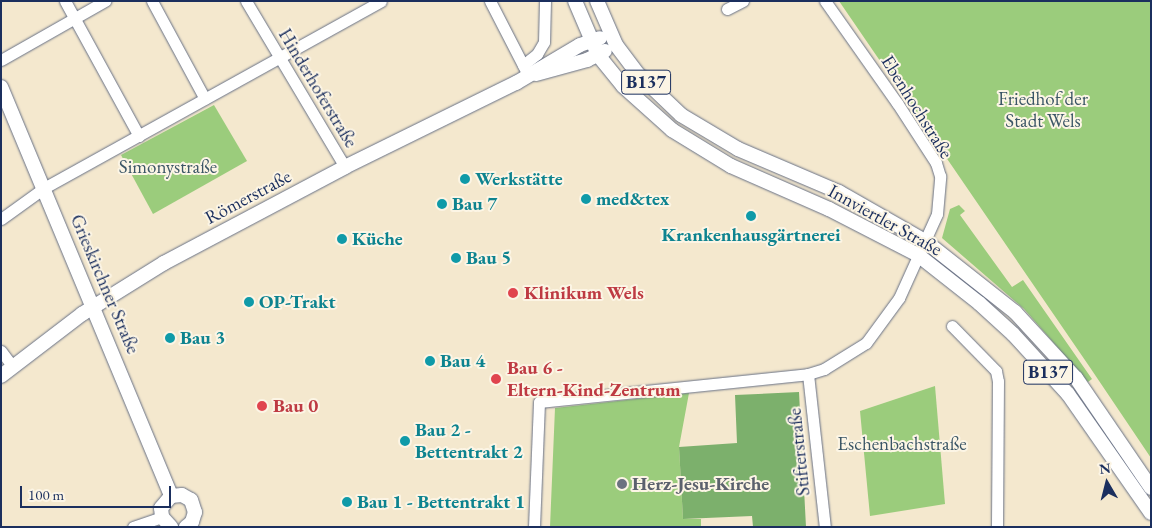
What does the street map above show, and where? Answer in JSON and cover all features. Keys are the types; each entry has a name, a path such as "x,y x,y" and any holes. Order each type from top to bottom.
{"main road":[{"name":"Innviertler Straße","path":"575,1 598,54 649,113 693,145 730,166 830,209 918,255 1013,334 1068,394 1151,514"},
{"name":"Innviertler Straße","path":"597,1 614,40 661,98 703,129 738,149 839,192 925,241 1008,306 1052,350 1076,378 1151,488"},
{"name":"Römerstraße","path":"1,376 94,306 164,263 526,70 592,40 614,40"},
{"name":"Römerstraße","path":"526,70 559,69 598,54 614,40"},
{"name":"Grieskirchner Straße","path":"1,87 94,306 171,496"},
{"path":"166,522 161,508 171,496 182,495 194,506 192,522 186,527"}],"street":[{"path":"65,1 139,136"},
{"path":"1,60 105,1"},
{"path":"152,1 205,99"},
{"name":"Hinderhoferstraße","path":"246,1 345,167"},
{"path":"1,219 44,188 382,1"},
{"path":"490,1 526,70 544,42 545,1"},
{"path":"727,9 744,1"},
{"name":"Ebenhochstraße","path":"534,527 539,402 808,374 824,369 866,342 899,298 925,241 940,200 936,163 826,1"},
{"path":"952,326 996,371 998,381 997,527"},
{"path":"1,351 13,367"},
{"name":"Stifterstraße","path":"808,374 825,527"},
{"path":"133,527 166,522"}],"green space":[{"name":"Friedhof der Stadt Wels","path":"839,1 1151,1 1151,458 1089,366"},
{"name":"Simonystraße","path":"214,105 247,161 153,214 121,155"},
{"path":"959,205 965,211 960,215 1012,287 1023,280 1092,379 1088,382 1024,309 942,238 950,209"},
{"name":"Eschenbachstraße","path":"935,386 945,504 870,516 860,411"},
{"path":"799,392 806,527 753,527 752,516 683,519 679,447 737,443 735,395"},
{"path":"689,393 679,447 683,519 701,519 701,527 550,527 555,408"}],"place":[{"name":"Werkstätte","path":"465,179"},
{"name":"med&tex","path":"586,199"},
{"name":"Bau 7","path":"442,204"},
{"name":"Krankenhausgärtnerei","path":"751,216"},
{"name":"Küche","path":"342,239"},
{"name":"Bau 5","path":"456,258"},
{"name":"Klinikum Wels","path":"513,293"},
{"name":"OP-Trakt","path":"249,302"},
{"name":"Bau 3","path":"170,338"},
{"name":"Bau 4","path":"430,361"},
{"name":"Bau 6 - Eltern-Kind-Zentrum","path":"496,379"},
{"name":"Bau 0","path":"262,406"},
{"name":"Bau 2 - Bettentrakt 2","path":"405,441"},
{"name":"Herz-Jesu-Kirche","path":"622,484"},
{"name":"Bau 1 - Bettentrakt 1","path":"347,502"}]}
